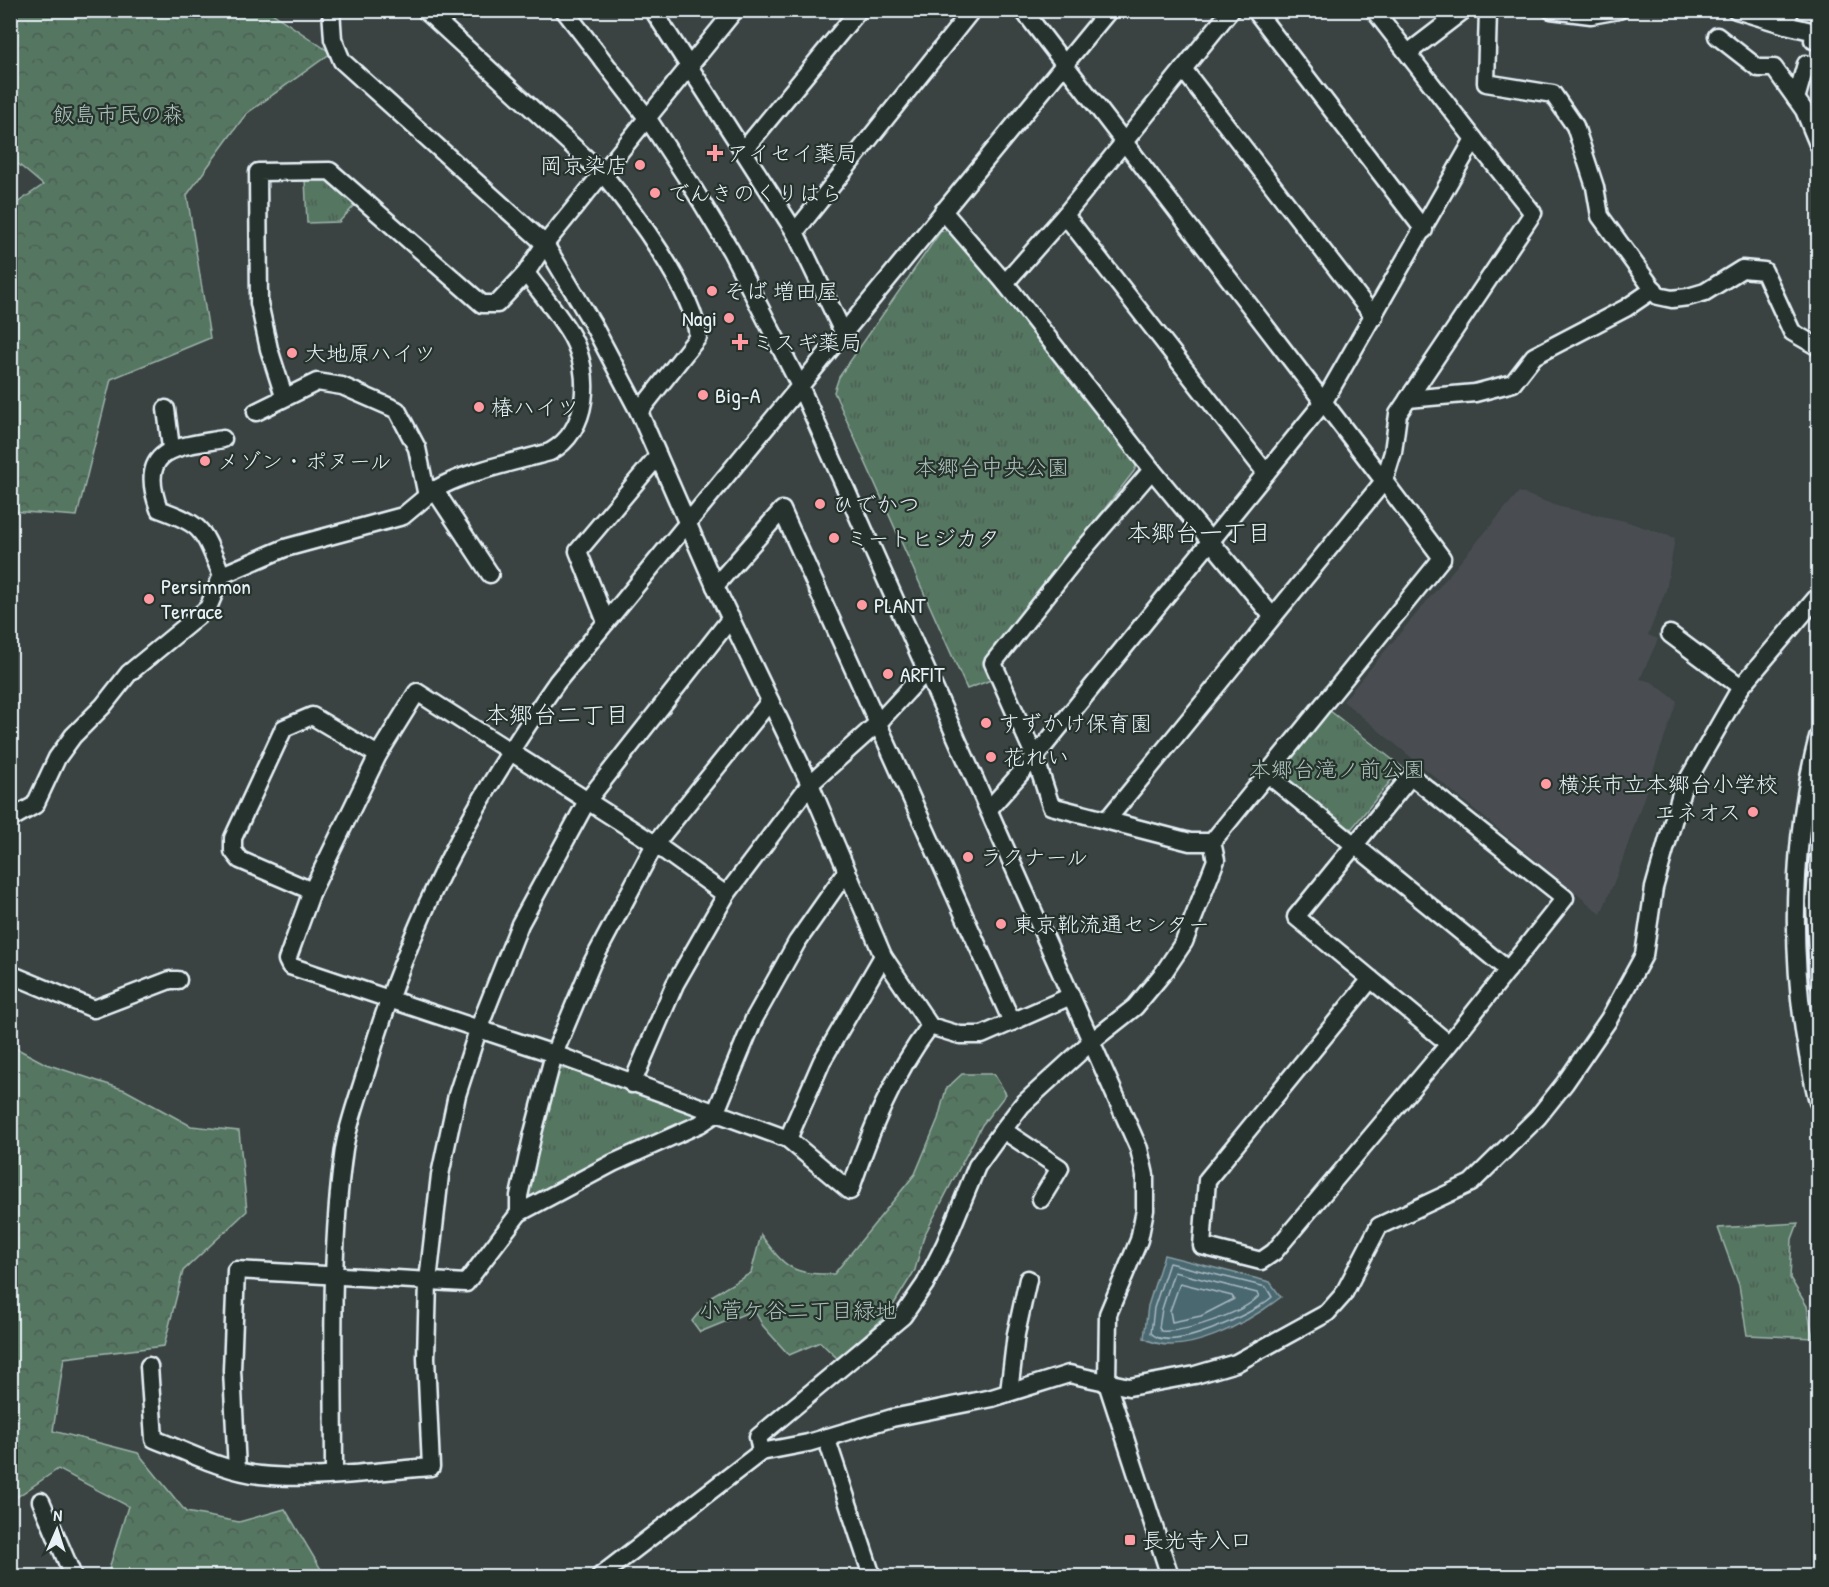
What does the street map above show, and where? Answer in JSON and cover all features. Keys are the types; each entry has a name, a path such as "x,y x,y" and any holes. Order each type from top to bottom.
{"street":[{"path":"331,10 333,39 342,61 546,244 592,323 639,412 716,586 810,784 883,957 930,1026 960,1035 982,1035 1071,996"},
{"path":"425,10 603,174 626,201 663,256 697,321 698,337 639,412"},
{"path":"564,10 648,119 731,251 800,386 1139,1149 1145,1175 1145,1210 1139,1240 1108,1314 1107,1383 1170,1576"},
{"path":"653,10 795,232 843,332"},
{"path":"284,396 268,349 259,303 258,172 330,171 482,304 497,304 526,273 546,244 735,10"},
{"path":"743,151 859,10"},
{"path":"795,232 972,10"},
{"path":"1023,10 1442,558 1212,842"},
{"path":"334,1474 334,1275 336,1219 345,1146 388,999 421,913 454,844 510,749 557,682 1109,10"},
{"path":"1005,284 1065,215 1231,10"},
{"path":"1255,10 1424,230"},
{"path":"1107,820 1384,481 1393,452 1398,414 1533,213 1374,10"},
{"path":"1408,53 1464,10"},
{"path":"1488,10 1486,82 1554,94 1575,126 1595,187 1600,216 1658,296 1672,299 1688,297 1705,292 1742,269 1764,271 1792,332 1818,347"},
{"path":"1551,10 1591,15 1619,10"},
{"path":"1736,10 1788,18 1815,32 1813,40"},
{"path":"1717,36 1758,68 1774,68 1796,99 1818,144"},
{"path":"1796,99 1806,64"},
{"path":"1183,69 1374,317"},
{"path":"989,809 1035,758 1323,403 1474,139"},
{"path":"943,211 1005,284 1152,470 1272,616"},
{"path":"1065,215 1266,474"},
{"path":"10,819 35,805 63,751 129,673 208,608 222,575 285,548 403,516 430,492 460,478 550,452 563,445 577,426 582,412 582,367 572,337 526,273"},
{"path":"1408,399 1475,393 1513,383 1534,356 1626,308 1654,288"},
{"path":"256,412 284,396 317,382 342,386 397,410 417,448 430,492 489,574"},
{"path":"166,410 171,448"},
{"path":"222,575 202,531 188,520 159,509 151,488 153,472 160,458 171,448 224,439"},
{"path":"606,622 578,551 658,456"},
{"path":"1152,470 1076,558 993,663 1035,758 1051,806 1190,842 1212,842"},
{"path":"716,586 782,510 1012,1022"},
{"path":"600,1576 760,1452 826,1437 892,1418 1010,1392 1069,1374 1129,1387 1212,1370 1263,1350 1327,1314 1343,1295 1379,1226 1471,1183 1538,1117 1566,1083 1602,1028 1644,955 1654,888 1682,790 1741,687 1818,596"},
{"path":"149,1366 154,1439 237,1470 260,1475 334,1474 431,1467 426,1358 428,1281 440,1175 457,1095 478,1029 520,924 587,801 731,618"},
{"path":"1670,633 1741,687"},
{"path":"632,1084 675,984 726,896 810,784 879,722 926,671"},
{"path":"726,896 655,844 510,749 417,692 378,755 312,891 287,960 290,966 554,1054 788,1139 850,1191 882,1102 912,1050 930,1026"},
{"path":"519,1214 519,1196 530,1143 554,1054 592,963 655,844 770,701"},
{"path":"312,891 240,860 233,851 233,838 284,728 312,716 378,755"},
{"path":"1818,737 1802,824 1797,902 1800,994 1809,1065 1818,1102"},
{"path":"1267,774 1508,970"},
{"path":"1371,979 1207,1180 1202,1246 1261,1261 1274,1252 1449,1044 1565,898 1411,776 1352,844 1296,917 1371,979 1449,1044"},
{"path":"760,1452 758,1437 903,1317 935,1264 977,1166 1022,1105 1092,1041 1135,1007 1164,972 1184,942 1216,860 1212,842"},
{"path":"1818,860 1815,902 1818,981"},
{"path":"237,1470 232,1370 236,1270 466,1283 519,1214 614,1163 700,1124 715,1114 754,1019 798,942 846,872"},
{"path":"788,1139 822,1061 883,957"},
{"path":"10,974 94,1009 170,980 177,980"},
{"path":"1003,1130 1060,1168 1041,1199"},
{"path":"1010,1392 1016,1334 1028,1279"},
{"path":"826,1437 872,1576"},
{"path":"41,1501 73,1576"}],"shaded area":[{"name":"横浜市立本郷台小学校","path":"1519,492 1560,507 1625,521 1675,538 1666,590 1648,635 1658,639 1640,679 1652,682 1677,701 1620,867 1601,914 1343,701"}],"green space":[{"name":"飯島市民の森","path":"11,11 269,11 331,53 246,114 187,195 210,338 111,379 77,516 11,511 10,208 43,185 11,158"},
{"path":"326,177 357,203 339,222 307,223 305,178"},
{"name":"本郷台中央公園","path":"950,230 1137,464 1134,471 987,661 991,680 967,689 834,392 839,377 941,231"},
{"name":"本郷台滝ノ前公園","path":"1325,707 1402,767 1348,833 1279,773"},
{"path":"10,1045 46,1064 125,1090 191,1126 239,1131 247,1211 183,1271 164,1346 64,1358 53,1431 138,1453 186,1512 239,1522 285,1509 325,1576 117,1576 109,1569 128,1506 58,1469 11,1501"},
{"path":"561,1069 568,1069 690,1111 693,1116 691,1124 538,1198 529,1195 528,1185 555,1074"},
{"name":"小菅ケ谷二丁目緑地","path":"962,1074 994,1074 1006,1094 982,1125 924,1236 915,1270 894,1304 880,1321 838,1359 820,1342 789,1355 763,1326 754,1310 700,1332 692,1321 713,1295 751,1273 761,1235 777,1255 791,1267 809,1273 834,1274 915,1174 938,1119 946,1089"},
{"path":"1798,1223 1792,1239 1790,1278 1807,1306 1813,1338 1747,1335 1739,1285 1718,1228"}],"water":[{"path":"1164,1255 1270,1282 1281,1297 1252,1317 1215,1335 1177,1345 1160,1344 1144,1338 1148,1306"}],"place":[{"name":"アイセイ薬局","path":"715,153"},
{"name":"岡京染店","path":"640,165"},
{"name":"でんきのくりはら","path":"655,193"},
{"name":"そば 増田屋","path":"712,291"},
{"name":"Nagi","path":"729,318"},
{"name":"ミスギ薬局","path":"740,342"},
{"name":"大地原ハイツ","path":"292,353"},
{"name":"Big-A","path":"703,395"},
{"name":"椿ハイツ","path":"479,407"},
{"name":"メゾン・ポヌール","path":"205,461"},
{"name":"ひでかつ","path":"820,504"},
{"name":"ミートヒジカタ","path":"834,538"},
{"name":"Persimmon Terrace","path":"149,599"},
{"name":"PLANT","path":"862,605"},
{"name":"ARFIT","path":"888,674"},
{"name":"すずかけ保育園","path":"986,723"},
{"name":"花れい","path":"991,757"},
{"name":"横浜市立本郷台小学校","path":"1546,784"},
{"name":"エネオス","path":"1753,812"},
{"name":"ラクナール","path":"968,857"},
{"name":"東京靴流通センター","path":"1001,924"},
{"name":"長光寺入口","path":"1130,1540"}],"district":[{"name":"本郷台一丁目","path":"1199,533"},
{"name":"本郷台二丁目","path":"557,715"}]}
